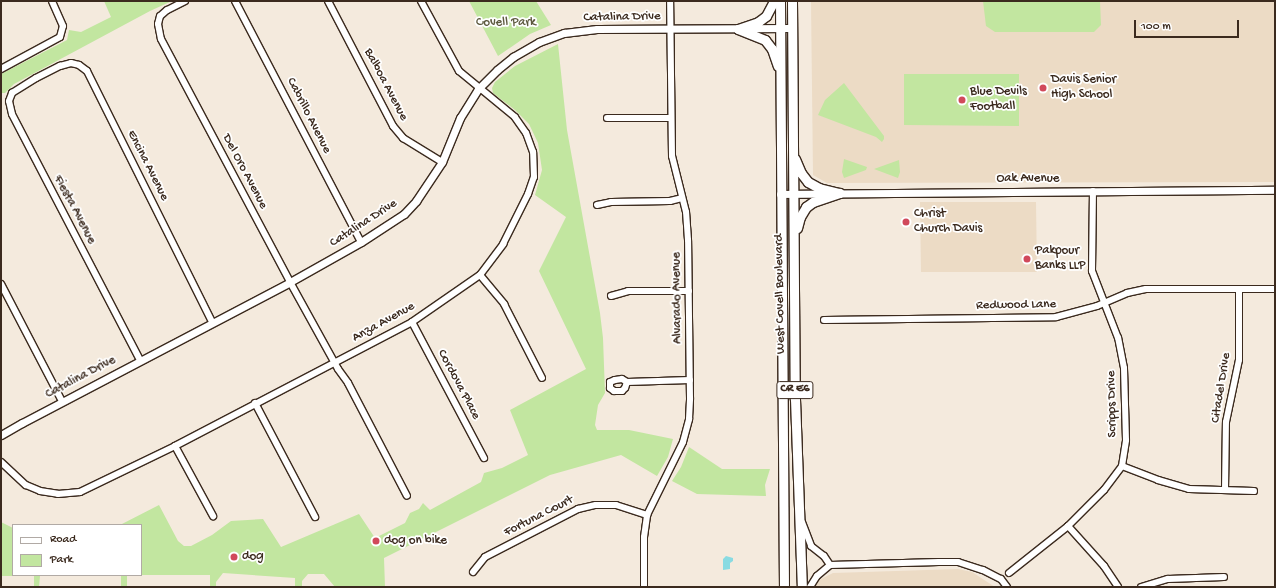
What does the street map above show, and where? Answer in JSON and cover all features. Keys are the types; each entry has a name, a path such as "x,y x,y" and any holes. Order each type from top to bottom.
{"main road":[{"path":"738,29 758,22 766,16 774,1"},
{"name":"West Covell Boulevard","path":"780,1 780,194 784,587"},
{"name":"West Covell Boulevard","path":"792,1 795,399 802,587"},
{"path":"738,29 758,36 767,42 777,60 781,80"},
{"path":"793,150 797,165 808,182 819,188 839,193"},
{"path":"793,243 800,217 806,207 814,202 839,193"}],"street":[{"path":"1,69 60,37 63,26 52,1"},
{"name":"Del Oro Avenue","path":"185,1 166,10 160,16 158,24 160,35 290,282 334,362 352,390 407,496"},
{"name":"Cabrillo Avenue","path":"235,1 361,242"},
{"name":"Balboa Avenue","path":"328,1 393,126 402,138 442,162"},
{"name":"Anza Avenue","path":"1,462 26,485 40,491 58,494 80,492 175,446 412,322 480,275 502,244 528,194 534,177 533,152 526,133 516,117 478,89 456,68 421,1"},
{"name":"Alvarado Avenue","path":"644,587 644,538 647,515 683,442 689,419 690,380 687,217 672,161 670,1"},
{"name":"Catalina Drive","path":"1,435 62,401 290,282 361,242 404,214 416,202 442,162 460,118 478,89 497,70 513,57 539,42 564,33 597,29 792,28"},
{"name":"Encina Avenue","path":"36,78 60,66 71,63 79,65 87,71 212,322"},
{"name":"Fiesta Avenue","path":"36,78 12,93 9,101 12,114 140,360"},
{"path":"607,118 671,118"},
{"name":"Oak Avenue","path":"780,194 1275,190"},
{"name":"Scripps Drive","path":"1009,573 1068,526 1104,490 1122,466 1126,440 1124,368 1122,352 1092,271 1093,191"},
{"path":"597,204 611,202 670,201 682,198"},
{"path":"480,275 504,304 542,378"},
{"path":"1,284 62,401"},
{"name":"Redwood Lane","path":"824,320 1056,317 1105,303 1127,293 1146,289 1275,289"},
{"name":"Citadel Drive","path":"1225,490 1226,422 1239,360 1239,289"},
{"path":"611,296 628,291 689,291"},
{"name":"Cordova Place","path":"412,322 484,458"},
{"path":"627,382 690,380"},
{"path":"255,403 315,517"},
{"path":"175,446 214,516"},
{"path":"1122,466 1158,480 1189,489 1254,491"},
{"name":"Fortuna Court","path":"473,572 485,557 578,509 596,505 616,505 647,515"},
{"path":"800,519 811,546 824,556 830,565"},
{"path":"1068,526 1104,566 1118,587"},
{"path":"810,587 817,576 830,565 958,562 983,570 1002,580 1007,587"},
{"path":"1141,587 1168,579 1224,577"}],"shaded area":[{"name":"Davis Senior High School","path":"811,1 1275,1 1275,182 827,183 813,175"},
{"path":"920,202 1036,202 1037,272 921,272"},
{"path":"958,569 972,572 995,587 815,587 819,580 833,573"}],"green space":[{"path":"104,1 172,1 150,11 14,84 5,93 1,93 1,74 67,40 69,30 81,32 111,17"},
{"name":"Covell Park","path":"469,1 536,1 551,25 530,34 498,56"},
{"path":"983,1 1100,1 1101,25 1094,32 995,32 986,26"},
{"path":"558,44 567,130 600,313 603,338 605,393 598,405 595,425 597,430 629,430 673,439 668,457 657,476 621,455 550,475 384,558 385,587 335,587 324,574 308,574 302,581 302,587 295,587 295,578 223,573 216,582 216,587 210,587 210,575 142,575 142,524 122,524 159,505 178,541 184,546 191,546 212,535 231,521 263,519 281,547 359,514 375,538 405,523 410,513 419,509 423,503 430,510 481,482 484,473 502,468 528,455 510,410 586,369 539,271 566,217 535,195 542,170 538,143 529,124 515,110 493,93 492,88 495,82 515,66"},
{"name":"Blue Devils Football","path":"904,74 1019,74 1019,126 904,125"},
{"path":"844,83 884,136 882,142 876,137 818,115 825,100"},
{"path":"844,159 867,167 866,170 844,178 842,172"},
{"path":"899,160 900,172 898,178 874,169"},
{"path":"689,447 722,469 770,469 765,485 766,496 697,494 672,481 681,467"},
{"path":"1,522 12,528 12,576 1,576"},
{"path":"34,576 40,576 39,587 34,587"},
{"path":"121,576 127,576 127,587 121,587"}],"water":[{"path":"726,556 733,558 733,561 730,563 730,569 723,570 723,559"}],"place":[{"name":"Davis Senior High School","path":"1043,88"},
{"name":"Blue Devils Football","path":"962,100"},
{"name":"Christ Church Davis","path":"906,222"},
{"name":"Pakpour Banks LLP","path":"1027,259"},
{"name":"dog on bike","path":"376,541"},
{"name":"dog","path":"234,557"}]}
